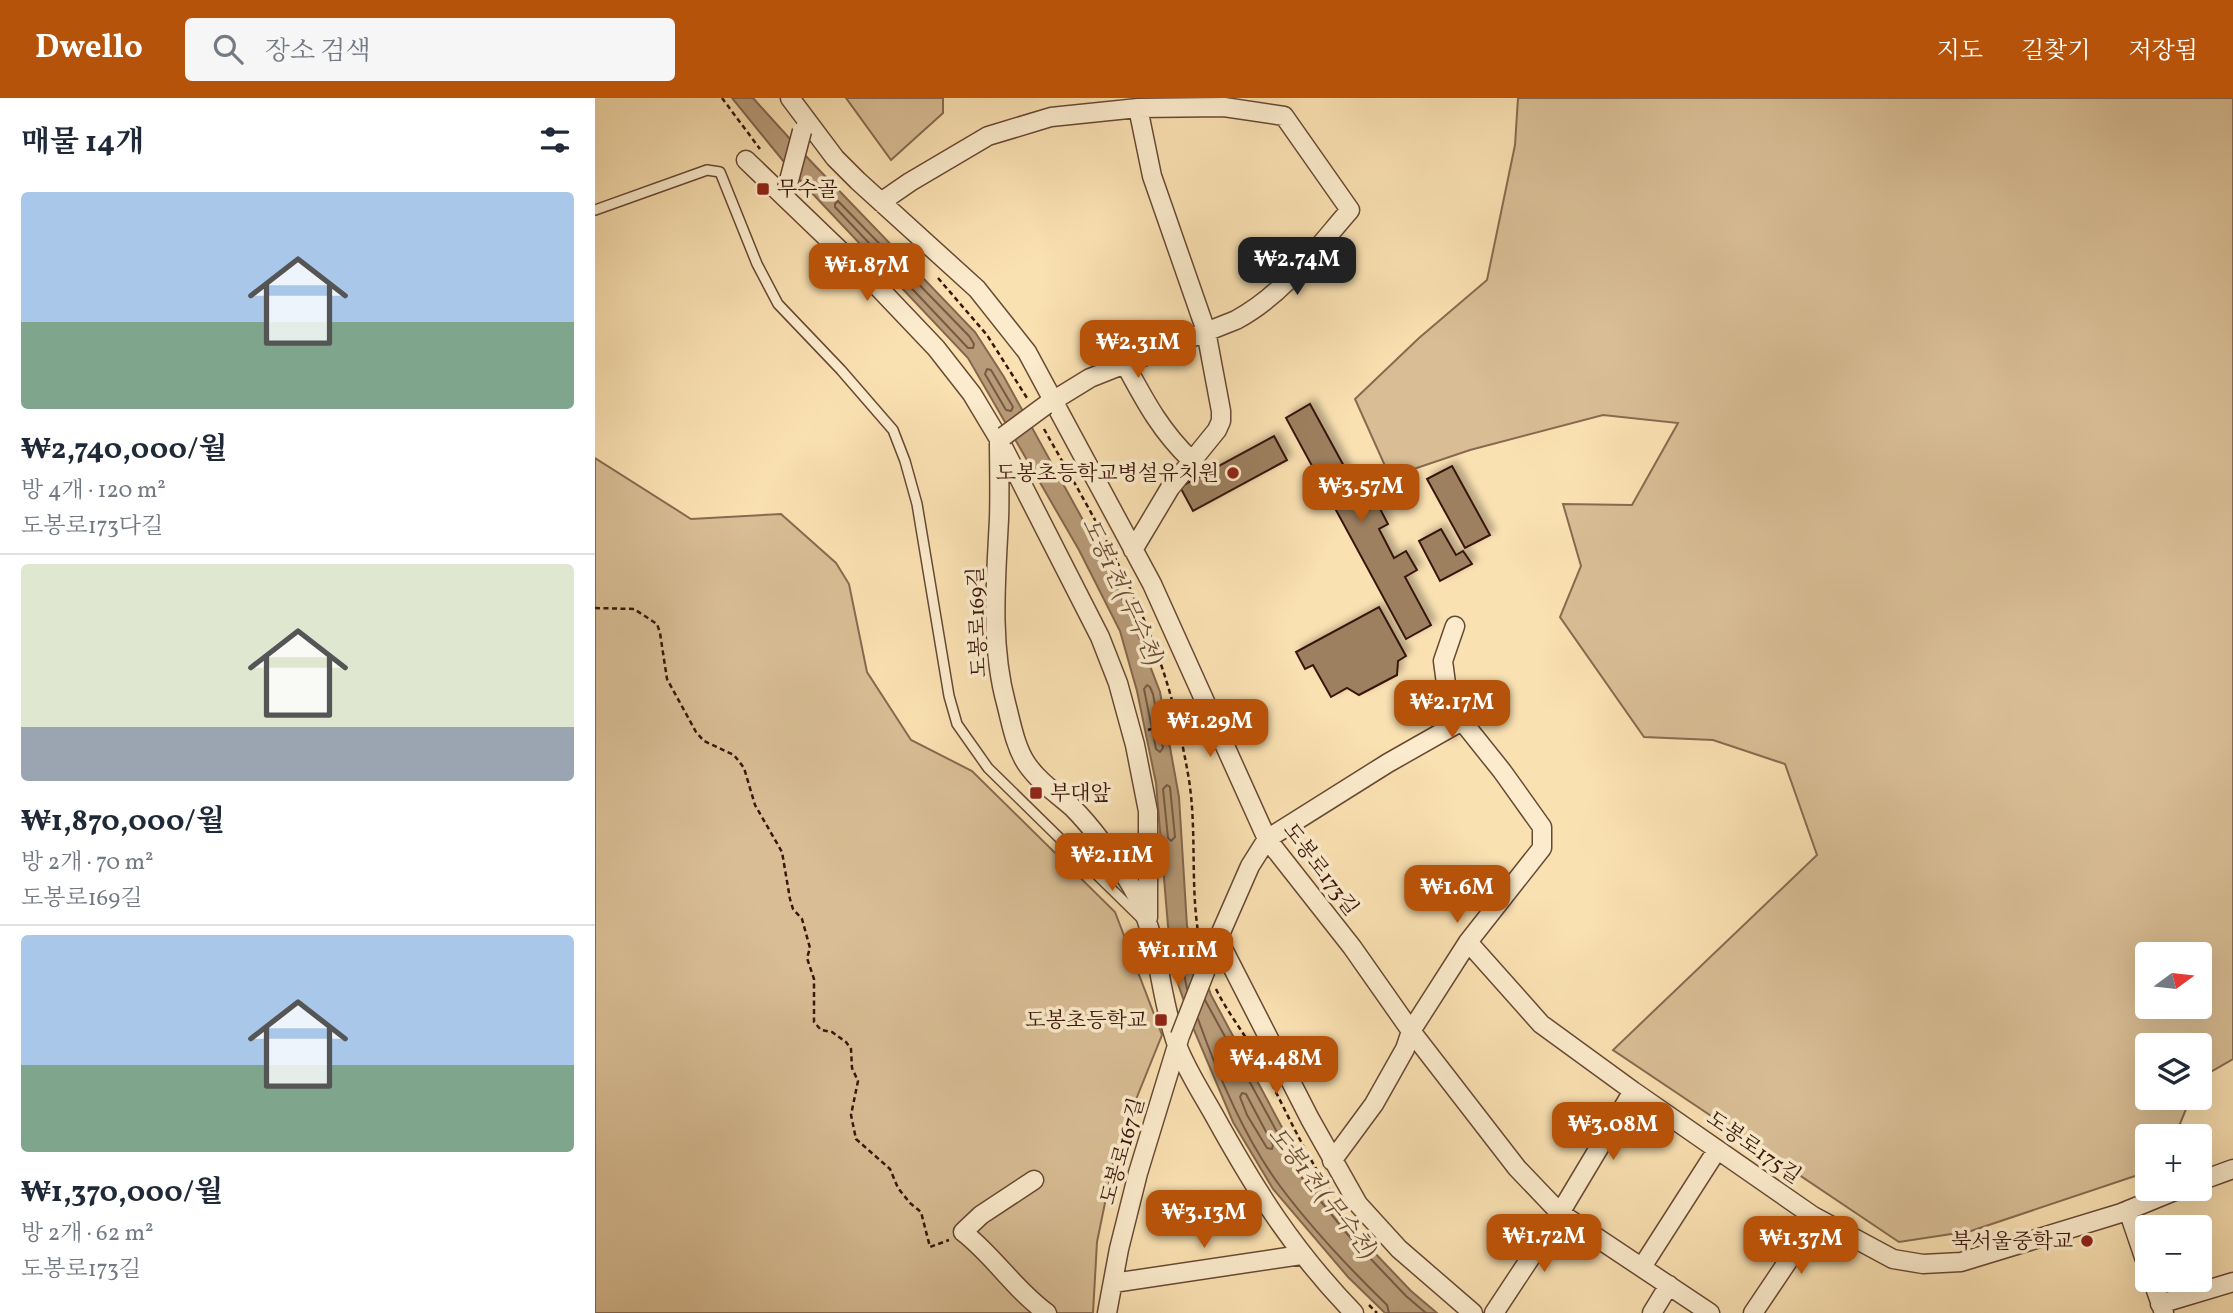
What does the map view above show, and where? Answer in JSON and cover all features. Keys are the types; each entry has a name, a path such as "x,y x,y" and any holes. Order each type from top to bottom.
{"street":[{"path":"784,192 804,126 790,98"},
{"path":"881,202 971,144 1005,129 1051,117 1138,108 1224,107 1284,116 1350,210 1269,299 1256,309 1236,320 1090,378 1050,402 1001,438"},
{"path":"1133,550 1170,488 1217,430 1221,421 1219,394 1206,331 1152,176 1138,108"},
{"name":"도봉로173길","path":"804,126 881,202 977,289 1027,352 1050,402 1170,622 1267,839 1352,947 1411,1031 1517,1168 1560,1213 1710,1313"},
{"name":"도봉로169길","path":"746,160 784,192 936,348 972,394 1001,438 1094,626 1118,683 1135,745 1148,811 1148,925"},
{"path":"1125,364 1156,421 1191,460"},
{"name":"도봉로169길","path":"1001,438 996,567 997,663 1017,745 1025,762 1073,808 1111,856 1133,890 1148,925 1178,1040 1250,1180 1301,1255 1361,1309"},
{"path":"1332,1161 1374,1104 1405,1049 1411,1031 1468,942 1542,848 1542,827 1462,721 1447,691 1443,661 1455,626"},
{"path":"1267,839 1388,763 1462,721"},
{"name":"도봉로167길","path":"1107,1313 1138,1173 1178,1040 1250,866 1267,839"},
{"name":"도봉로175길","path":"1468,942 1541,1024 1817,1218 1893,1259 1923,1264 1961,1262 2150,1201"},
{"path":"1215,946 1358,1205 1381,1231 1473,1313"},
{"path":"1494,1313 1560,1213 1633,1091"},
{"path":"1642,1267 1717,1150"},
{"path":"2212,1177 2233,1169"},
{"path":"1034,1180 981,1215 963,1232 1047,1313"},
{"path":"2128,1210 2135,1231"},
{"path":"1753,1313 1817,1218"},
{"path":"1113,1283 1301,1255"},
{"path":"2156,1292 2162,1309 2233,1282"},
{"path":"1652,1313 1669,1285"}],"lane":[{"path":"595,210 707,170 720,172 757,264 778,304 893,430 917,504 949,696 957,724 988,768 1148,925"}],"path":[{"path":"722,98 766,156"},
{"path":"595,608 634,609 657,624 667,679 696,732 704,741 734,755 744,768 755,805 782,852 790,899 793,909 801,919 810,948 807,958 814,979 814,1022 821,1030 832,1032 851,1048 852,1068 858,1081 851,1115 856,1139 890,1169 898,1188 921,1212 930,1247 963,1232"},
{"path":"1142,732 1176,722"},
{"path":"1361,1309 1377,1313"}],"shaded area":[{"path":"846,98 943,98 943,113 891,160"},
{"path":"1518,98 2233,98 2233,1059 2212,1071 2212,1033 2135,1033 2135,1110 2186,1110 2180,1124 2135,1124 2135,1176 1971,1231 1899,1242 1613,1050 1817,855 1785,764 1713,740 1644,737 1560,617 1581,566 1563,504 1632,505 1678,423 1603,415 1470,450 1390,477 1355,399 1419,338 1487,280 1515,145"},
{"path":"595,458 691,519 781,514 836,563 849,584 867,672 911,740 972,771 1115,912 1162,1035 1116,1149 1097,1242 1093,1313 595,1313"}],"water":[{"path":"732,98 753,98 975,332 1004,377 1094,540 1134,624 1160,692 1179,797 1187,926 1211,995 1307,1174 1353,1230 1411,1291 1437,1313 1385,1313 1348,1277 1273,1189 1233,1122 1194,1030 1177,981 1168,926 1156,783 1137,691 1120,631 1079,550 968,358 793,173"}],"building":[{"path":"1310,404 1368,510 1378,505 1388,524 1379,529 1394,558 1406,551 1417,570 1405,577 1431,625 1406,639 1286,418"},
{"name":"도봉초등학교병설유치원","path":"1274,436 1287,460 1193,511 1180,487"},
{"path":"1452,466 1490,535 1465,548 1427,479"},
{"path":"1441,529 1456,555 1463,551 1472,564 1440,581 1419,541"},
{"path":"1379,607 1406,656 1398,661 1397,675 1359,695 1347,688 1331,697 1313,665 1305,669 1296,652"}],"place":[{"name":"무수골","path":"763,189"},
{"name":"도봉초등학교병설유치원","path":"1233,473"},
{"name":"부대앞","path":"1036,793"},
{"name":"도봉초등학교","path":"1161,1020"},
{"name":"북서울중학교","path":"2087,1241"}],"water label":[{"name":"도봉1천 (무수천)","path":"1123,591"},
{"name":"도봉1천 (무수천)","path":"1323,1192"}]}
